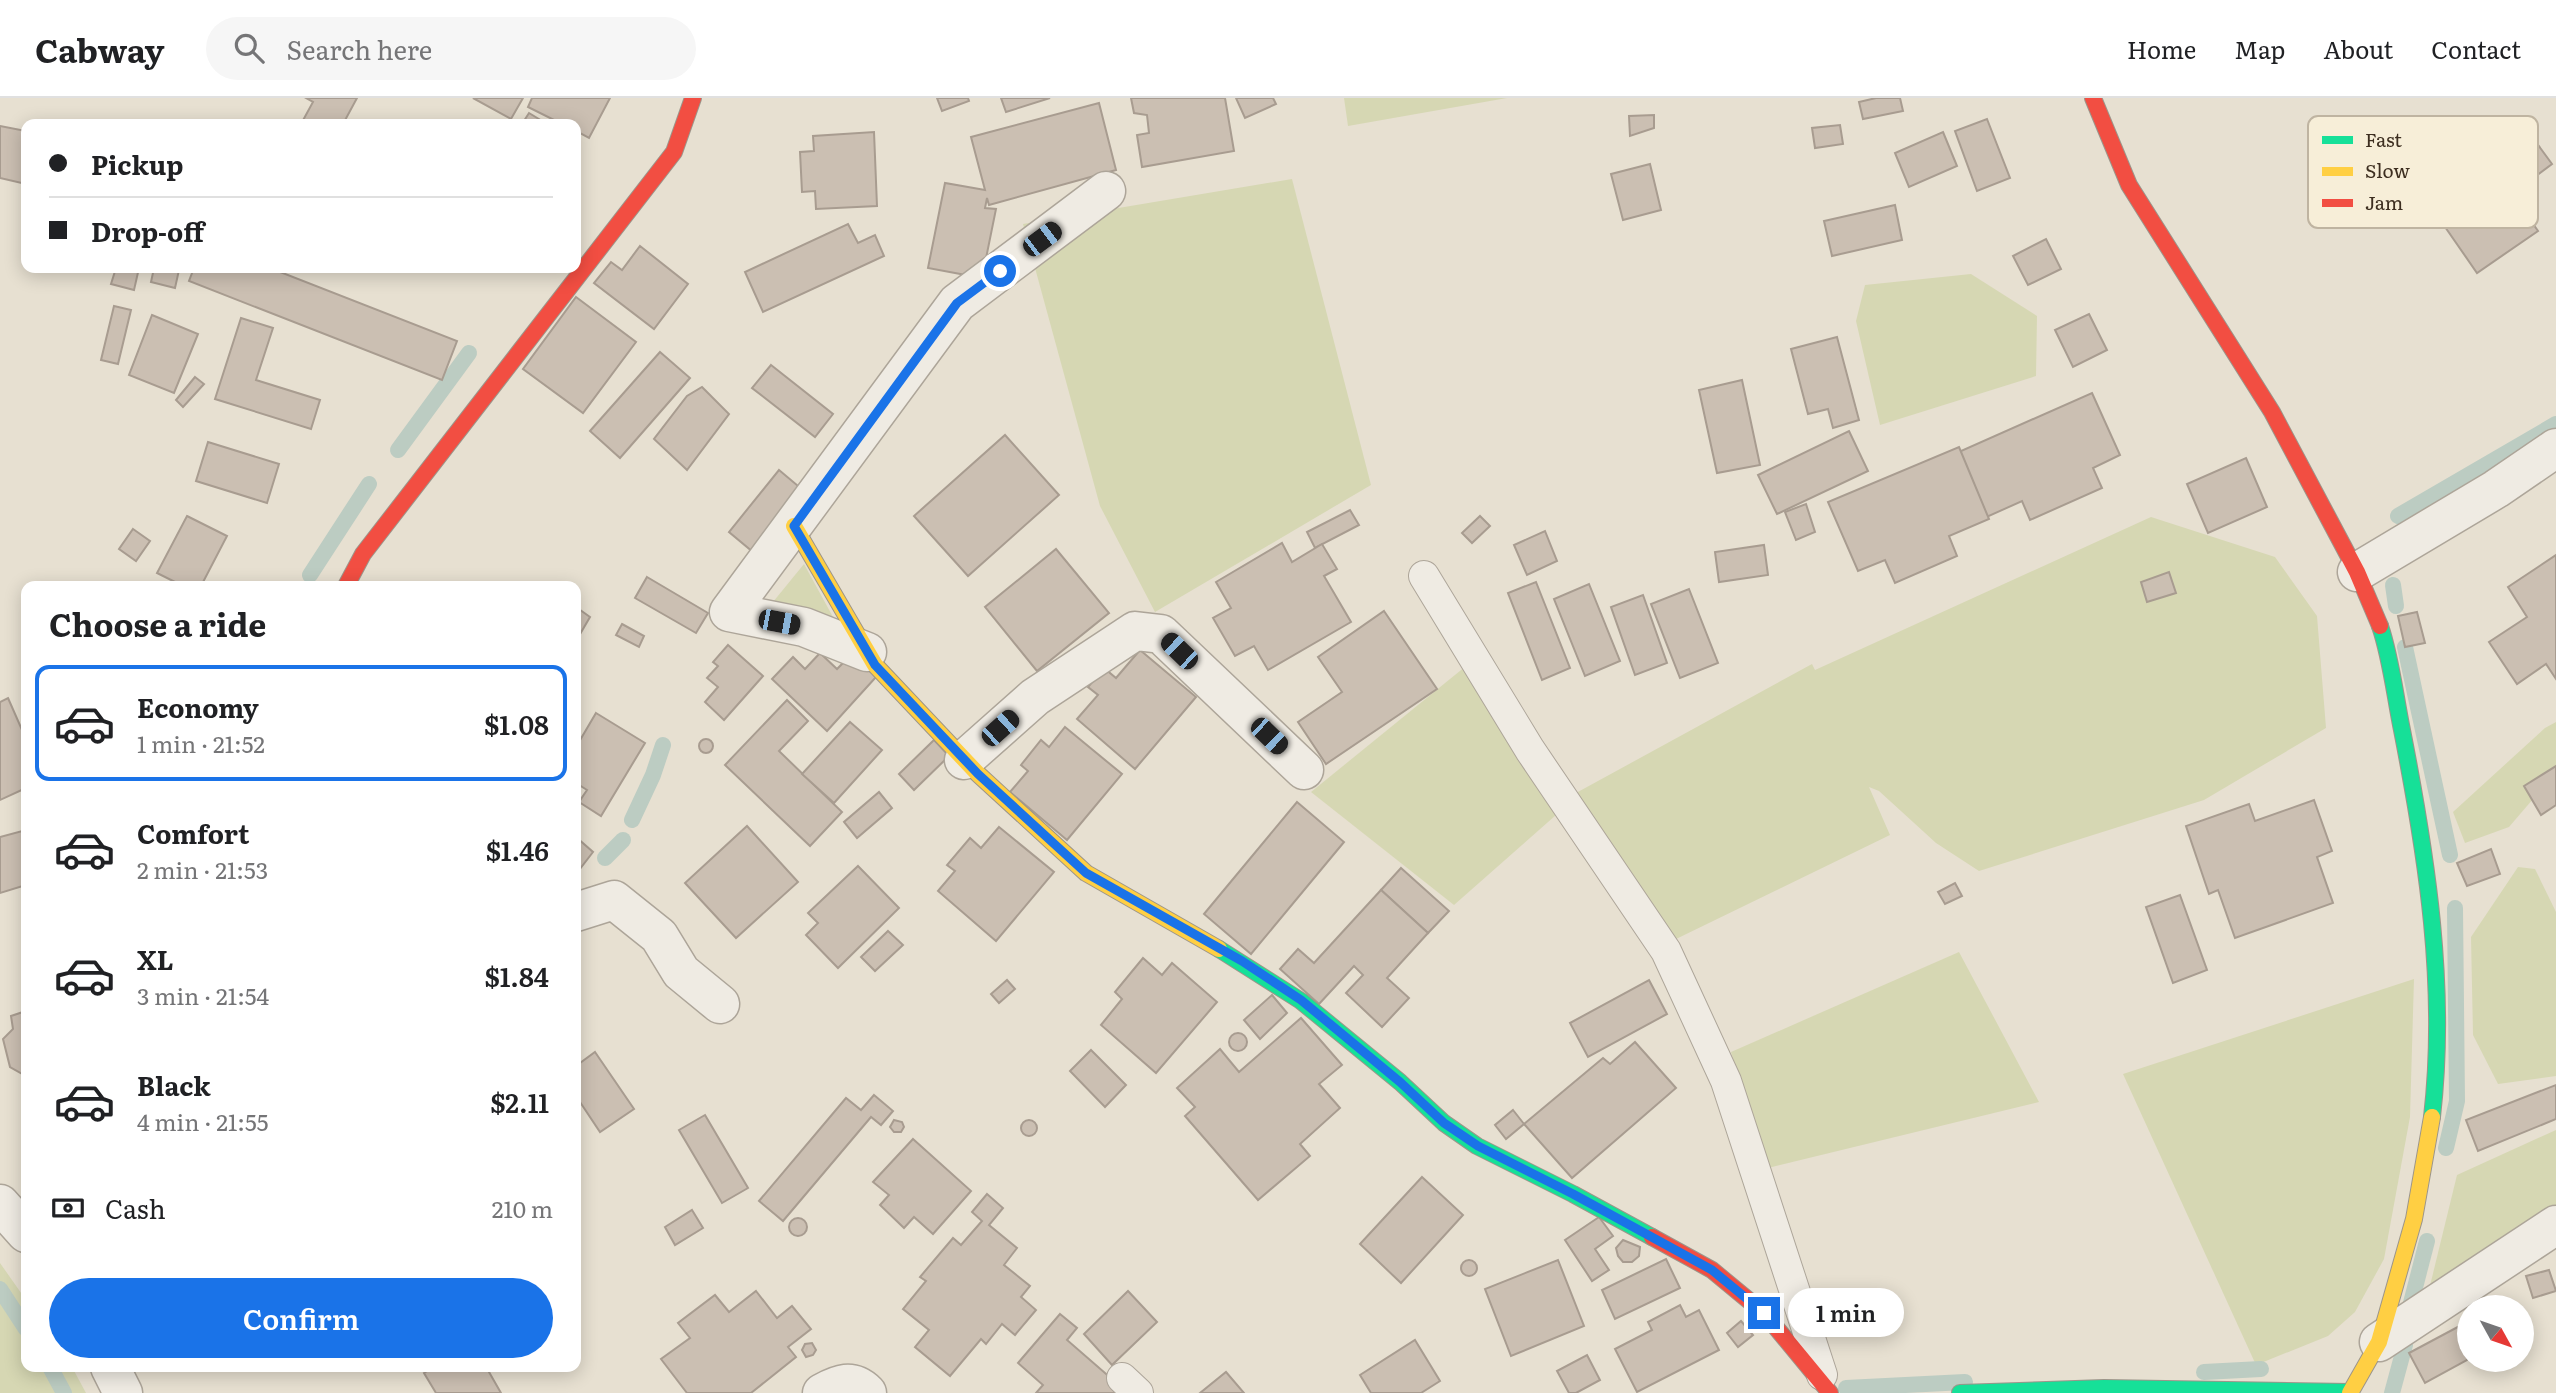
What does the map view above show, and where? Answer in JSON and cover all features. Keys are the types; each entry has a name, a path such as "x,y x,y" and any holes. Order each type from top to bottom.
{"street":[{"path":"581,272 674,152 692,98"},
{"path":"1960,1393 2104,1388 2350,1392 2379,1342 2414,1219 2430,1139 2438,1068 2439,1002 2429,892 2407,757 2381,629 2357,572 2272,412 2129,185 2093,98"},
{"path":"867,652 804,627 729,612 957,303 1106,191"},
{"path":"349,581 363,554 580,273"},
{"path":"2357,572 2496,489 2556,448"},
{"path":"794,526 875,665 964,760 1086,873 1242,961 1301,1000 1400,1082 1444,1123 1478,1146 1712,1270 1764,1313 1828,1391"},
{"path":"964,760 1035,697 1135,631 1161,634 1304,770"},
{"path":"581,910 614,900 659,936 681,972 720,1004"},
{"path":"0,1204 21,1227"},
{"path":"2379,1342 2556,1225"},
{"path":"112,1372 123,1393"},
{"path":"822,1393 845,1383 859,1386 867,1393"}],"lane":[{"path":"1423,576 1530,750 1666,951 1726,1081 1828,1391"}],"green space":[{"path":"1344,98 1507,98 1348,126"},
{"path":"1292,179 1371,485 1155,612 1100,506 1023,224"},
{"path":"1971,274 2037,316 2036,376 1880,425 1856,321 1865,285"},
{"path":"2151,517 2275,557 2317,616 2326,728 2204,800 1979,871 1936,843 1879,791 1869,787 1890,835 1674,940 1576,793 1812,664 1815,670"},
{"path":"804,564 839,628 773,602"},
{"path":"1466,666 1556,815 1454,905 1311,792"},
{"path":"2556,722 2556,772 2509,827 2465,843 2453,812 2545,728"},
{"path":"2518,867 2535,869 2556,912 2556,1076 2498,1084 2473,1035 2471,937"},
{"path":"1959,952 2039,1102 1768,1168 1731,1052"},
{"path":"2414,979 2410,1117 2384,1259 2355,1312 2328,1336 2256,1365 2123,1074"},
{"path":"2556,1130 2556,1225 2427,1298 2457,1175"},
{"path":"0,1263 21,1293 21,1372 75,1372 86,1393 0,1393"}],"building":[{"path":"306,98 357,98 346,119 304,119 313,102"},
{"path":"473,98 523,98 511,119"},
{"path":"532,98 610,98 589,138 581,134 581,119 552,119 528,107"},
{"path":"937,98 968,98 969,101 942,111"},
{"path":"1001,98 1050,98 1006,112"},
{"path":"1131,98 1225,98 1234,151 1142,167 1137,135 1149,133 1147,115 1134,113"},
{"path":"1236,98 1273,98 1276,104 1245,118"},
{"path":"1876,98 1900,98 1903,111 1863,119 1859,102"},
{"path":"1099,103 1116,170 989,205 987,198 985,208 996,209 982,278 928,268 945,183 985,190 971,137"},
{"path":"529,113 539,119 525,119"},
{"path":"1654,115 1654,128 1630,136 1629,116"},
{"path":"1987,119 2010,178 1977,191 1955,131"},
{"path":"1840,125 1843,144 1815,148 1812,128"},
{"path":"0,126 21,130 21,183 0,178"},
{"path":"874,132 877,206 816,209 815,191 802,192 800,152 814,151 813,136"},
{"path":"1943,132 1957,166 1909,187 1895,153"},
{"path":"2538,145 2552,164 2538,174"},
{"path":"1650,164 1661,210 1623,220 1611,174"},
{"path":"1895,205 1902,240 1832,256 1824,221"},
{"path":"848,224 858,243 875,235 884,256 763,312 745,272"},
{"path":"2446,228 2536,228 2538,231 2477,273"},
{"path":"2046,239 2061,269 2028,285 2013,256"},
{"path":"640,246 688,284 654,329 594,283 611,262 622,270"},
{"path":"114,273 138,273 134,290 111,284"},
{"path":"153,273 178,273 175,288 151,282"},
{"path":"192,273 283,273 457,341 442,380 189,281"},
{"path":"576,297 636,342 583,413 523,369"},
{"path":"114,306 131,310 118,364 101,360"},
{"path":"2089,314 2107,350 2073,367 2055,330"},
{"path":"152,315 198,334 174,393 129,375"},
{"path":"241,318 273,328 256,380 320,400 311,429 215,399"},
{"path":"1837,337 1859,420 1833,428 1828,409 1808,414 1791,349"},
{"path":"660,352 690,378 620,458 590,431"},
{"path":"771,365 833,414 815,437 752,388"},
{"path":"195,377 204,384 183,407 176,400"},
{"path":"1742,380 1760,465 1717,473 1699,390"},
{"path":"702,387 729,414 687,470 654,439 687,396"},
{"path":"2092,393 2120,455 2093,468 2102,488 2030,520 2022,501 1980,520 1952,455"},
{"path":"1849,431 1868,471 1777,514 1758,475"},
{"path":"1005,435 1059,495 968,576 914,516"},
{"path":"208,442 279,464 267,503 196,481"},
{"path":"1959,447 1989,519 1949,536 1957,556 1895,583 1885,560 1858,571 1828,502"},
{"path":"2246,458 2267,507 2208,533 2187,484"},
{"path":"779,470 810,496 759,557 729,532"},
{"path":"1806,504 1815,532 1796,540 1785,512"},
{"path":"1350,510 1359,525 1315,548 1307,532"},
{"path":"187,516 227,536 204,581 173,581 157,573"},
{"path":"1480,516 1490,526 1472,543 1462,533"},
{"path":"133,529 150,541 136,561 119,549"},
{"path":"1545,531 1557,561 1527,575 1514,545"},
{"path":"1282,543 1292,562 1322,544 1337,569 1324,576 1351,622 1268,670 1254,646 1235,656 1213,618 1231,608 1216,582"},
{"path":"1764,545 1768,575 1719,582 1715,552"},
{"path":"1056,549 1109,613 1037,671 985,607"},
{"path":"2556,555 2556,679 2546,664 2517,684 2489,642 2527,617 2508,587"},
{"path":"2169,572 2176,593 2147,602 2141,582"},
{"path":"647,577 708,613 696,633 635,598"},
{"path":"1536,582 1570,668 1542,680 1508,593"},
{"path":"1589,584 1620,661 1585,676 1554,599"},
{"path":"1689,589 1718,663 1680,678 1651,604"},
{"path":"1643,595 1667,663 1635,675 1611,607"},
{"path":"581,611 590,617 581,632"},
{"path":"1384,611 1437,689 1326,764 1298,722 1342,692 1318,657"},
{"path":"2417,612 2425,643 2405,647 2398,616"},
{"path":"622,624 644,636 639,647 616,635"},
{"path":"728,645 763,676 724,720 705,702 718,687 707,678 718,666 713,662"},
{"path":"1140,650 1196,697 1135,769 1077,719 1098,695 1088,687 1104,668 1116,678"},
{"path":"820,653 837,669 852,654 876,677 827,731 772,679 793,657 805,669"},
{"path":"8,698 21,728 21,790 0,800 0,702"},
{"path":"787,700 808,721 779,751 842,812 810,846 725,765"},
{"path":"596,713 645,743 601,816 581,803 587,790 581,786 581,738"},
{"path":"850,722 882,750 834,803 802,774"},
{"path":"1065,727 1122,774 1067,840 1010,792 1028,771 1021,765 1041,740 1049,747"},
{"path":"703,739 709,739 713,746 709,753 703,753 699,749 699,743"},
{"path":"934,740 949,756 914,790 899,774"},
{"path":"2556,766 2556,805 2541,815 2524,786"},
{"path":"879,792 892,808 857,838 844,822"},
{"path":"2314,800 2332,851 2317,857 2333,903 2235,938 2218,890 2209,894 2186,826 2249,804 2255,821"},
{"path":"1297,802 1344,842 1251,954 1204,914"},
{"path":"747,826 798,882 736,938 685,883"},
{"path":"999,827 1054,872 996,941 938,891 955,871 947,865 970,838 981,848"},
{"path":"21,831 21,887 0,893 0,837"},
{"path":"581,841 593,852 581,868"},
{"path":"2491,849 2500,874 2467,886 2457,863"},
{"path":"858,866 899,908 838,968 806,935 818,923 808,913"},
{"path":"1401,868 1449,911 1428,933 1381,890"},
{"path":"1955,883 1962,896 1945,904 1938,892"},
{"path":"1381,890 1428,933 1387,978 1409,998 1382,1027 1346,993 1363,975 1354,966 1319,1004 1280,969 1298,949 1314,963"},
{"path":"2180,895 2207,970 2173,983 2146,907"},
{"path":"888,931 903,945 875,971 861,957"},
{"path":"1143,958 1162,975 1172,963 1217,1002 1156,1073 1101,1025 1122,999 1115,992"},
{"path":"1007,980 1015,989 999,1003 991,994"},
{"path":"1649,980 1667,1014 1588,1057 1570,1023"},
{"path":"1272,995 1287,1013 1260,1039 1244,1020"},
{"path":"21,1013 21,1073 10,1067 3,1039 13,1029 11,1016"},
{"path":"1301,1018 1342,1065 1319,1084 1340,1108 1300,1144 1310,1156 1258,1200 1185,1116 1195,1107 1177,1088 1220,1049 1239,1072"},
{"path":"1234,1033 1242,1033 1247,1042 1245,1049 1234,1051 1229,1046 1229,1038"},
{"path":"1635,1042 1676,1088 1572,1178 1524,1124 1603,1058 1610,1064"},
{"path":"1091,1050 1126,1085 1105,1107 1070,1071"},
{"path":"595,1052 634,1109 600,1132 581,1104 581,1062"},
{"path":"2556,1085 2556,1119 2478,1151 2466,1120"},
{"path":"874,1095 893,1111 881,1125 871,1117 783,1221 759,1201 846,1098 861,1110"},
{"path":"1513,1110 1524,1124 1506,1139 1495,1125"},
{"path":"705,1115 748,1188 722,1203 679,1130"},
{"path":"894,1120 902,1122 904,1127 901,1132 894,1132 890,1127"},
{"path":"1029,1120 1035,1122 1035,1134 1029,1136 1023,1134 1021,1128 1023,1122"},
{"path":"913,1139 971,1191 933,1234 914,1217 904,1228 880,1205 889,1195 873,1182"},
{"path":"1422,1177 1463,1215 1401,1283 1360,1244"},
{"path":"987,1194 1003,1208 989,1225 1017,1248 1004,1265 1030,1286 1021,1297 1036,1310 1015,1335 1002,1324 986,1344 981,1339 950,1376 915,1347 929,1330 903,1309 926,1281 920,1277 953,1238 961,1245 982,1221 972,1212"},
{"path":"692,1210 703,1228 675,1245 665,1227"},
{"path":"1599,1217 1613,1236 1595,1249 1609,1270 1592,1281 1565,1240"},
{"path":"798,1218 804,1221 807,1227 804,1233 798,1236 792,1233 789,1227 792,1221"},
{"path":"1623,1240 1640,1247 1639,1256 1632,1262 1623,1262 1618,1256 1616,1248"},
{"path":"1666,1259 1680,1288 1615,1319 1602,1290"},
{"path":"1469,1260 1477,1268 1469,1276 1461,1268"},
{"path":"1558,1260 1584,1326 1511,1356 1485,1289"},
{"path":"2549,1270 2556,1291 2534,1298 2526,1276"},
{"path":"756,1291 777,1318 792,1306 811,1329 788,1347 796,1357 751,1393 687,1393 661,1359 690,1338 678,1323 715,1295 729,1312"},
{"path":"1128,1291 1157,1322 1112,1365 1084,1334"},
{"path":"1680,1305 1686,1317 1699,1310 1719,1350 1637,1392 1615,1349 1652,1330 1648,1322"},
{"path":"1060,1314 1077,1328 1067,1340 1128,1393 1036,1393 1043,1385 1018,1363"},
{"path":"1741,1321 1753,1335 1738,1347 1727,1333"},
{"path":"2457,1327 2457,1366 2425,1383 2409,1353"},
{"path":"1415,1340 1440,1381 1421,1393 1371,1393 1360,1375"},
{"path":"812,1343 816,1350 813,1355 806,1357 802,1350 805,1344"},
{"path":"1587,1355 1600,1380 1576,1393 1569,1393 1557,1371"},
{"path":"489,1372 501,1393 436,1393 424,1373"},
{"path":"1226,1372 1244,1393 1200,1393"}],"waterway":[{"path":"398,450 469,353"},
{"path":"2398,516 2556,424"},
{"path":"310,575 369,484"},
{"path":"2393,585 2396,606"},
{"path":"2405,647 2450,855"},
{"path":"632,820 653,775 663,745"},
{"path":"605,858 623,840"},
{"path":"2446,1148 2457,1101 2455,908"},
{"path":"2411,1303 2427,1241"},
{"path":"0,1289 21,1321"},
{"path":"2392,1393 2405,1345"},
{"path":"2204,1372 2261,1369"},
{"path":"53,1372 64,1393"},
{"path":"1846,1388 1965,1382"}],"traffic: fast":[{"path":"2380,626 2390,664 2411,778 2432,923 2437,1020 2432,1117"},
{"path":"1219,949 1301,1001 1400,1082 1444,1123 1477,1146 1652,1237"},
{"path":"1960,1393 2104,1388 2350,1392"}],"traffic: slow":[{"path":"794,526 875,665 978,774 1086,873 1219,949"},
{"path":"2350,1393 2379,1342 2414,1219 2432,1117"}],"traffic: jam":[{"path":"581,272 674,152 693,98"},
{"path":"2093,98 2129,185 2272,412 2357,572 2380,626"},
{"path":"349,581 363,554 580,273"},
{"path":"1652,1237 1712,1270 1764,1313 1830,1393"}],"route":[{"path":"1000,271 957,303 794,526 875,665 978,774 1086,873 1242,961 1301,1000 1400,1082 1444,1123 1478,1146 1712,1270 1764,1313"}]}
